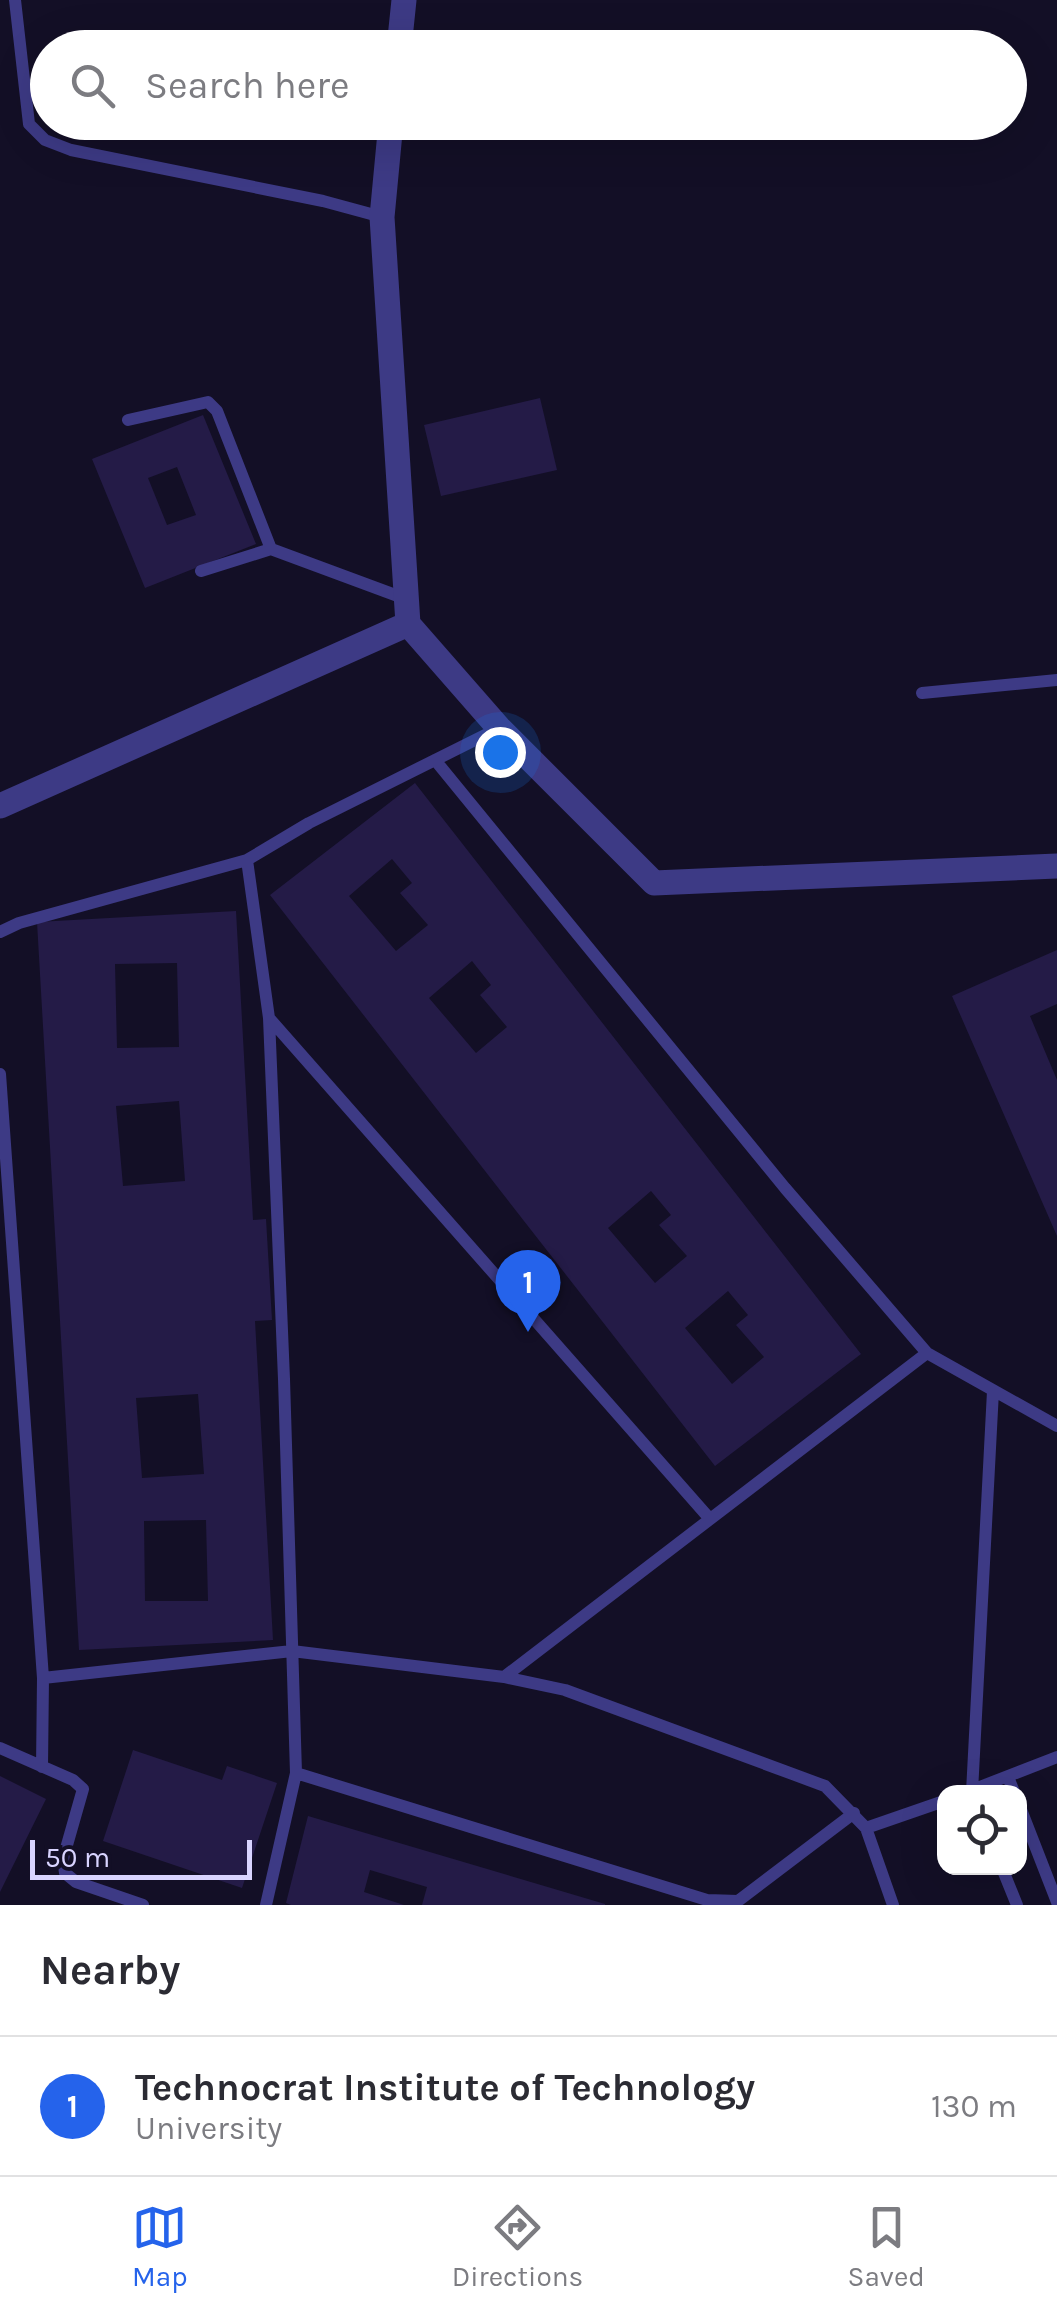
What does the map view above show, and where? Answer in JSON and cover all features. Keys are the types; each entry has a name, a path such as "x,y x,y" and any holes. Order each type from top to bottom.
{"street":[{"path":"401,30 404,0"},
{"path":"390,140 382,217 407,612 499,728 654,884 1057,866"},
{"path":"0,806 407,612"}],"lane":[{"path":"15,0 30,124"},
{"path":"44,140 71,150 382,217"},
{"path":"128,420 203,403 213,406 271,549"},
{"path":"201,571 271,549 407,612"},
{"path":"922,693 1057,680"},
{"path":"0,932 19,923 247,860 310,823 499,728"},
{"path":"435,760 785,1188 927,1354 1057,1426"},
{"path":"247,860 269,1018 296,1773 266,1905"},
{"path":"269,1018 710,1519"},
{"path":"0,1074 43,1678 42,1767"},
{"path":"504,1677 927,1354"},
{"path":"970,1785 993,1391"},
{"path":"43,1678 292,1651 504,1677 566,1690 825,1786 866,1828 892,1905"},
{"path":"0,1748 83,1788 63,1858 65,1873 76,1882 143,1905"},
{"path":"988,1785 1057,1757"},
{"path":"296,1773 707,1900 739,1903 854,1813"},
{"path":"1008,1777 1011,1785"},
{"path":"866,1828 937,1803"},
{"path":"1027,1825 1057,1902"},
{"path":"1005,1875 1016,1905"}],"building":[{"path":"540,398 557,470 441,496 424,425"},
{"path":"203,415 256,544 145,588 92,459","holes":["177,467 196,515 167,525 148,478"]},
{"path":"415,783 861,1354 715,1466 270,895","holes":["392,859 412,883 400,893 428,925 396,951 349,896","472,961 491,985 480,995 507,1027 476,1053 429,998","651,1191 671,1215 659,1225 687,1256 655,1283 608,1228","728,1291 748,1315 736,1325 764,1357 732,1384 685,1328"]},
{"path":"236,911 253,1220 266,1219 272,1320 255,1321 273,1640 79,1650 37,922","holes":["177,963 179,1047 117,1048 115,964","179,1101 185,1181 123,1186 116,1106","198,1394 204,1474 142,1478 136,1398","206,1520 208,1601 145,1601 144,1521"]},
{"path":"1057,950 1057,1004 1030,1016 1057,1080 1057,1236 952,996"},
{"path":"133,1750 222,1780 227,1766 277,1783 242,1888 103,1841"},
{"path":"0,1776 46,1799 0,1892"},
{"path":"308,1816 605,1905 422,1905 427,1887 370,1870 364,1892 404,1905 291,1905 286,1903"}],"place":[{"name":"Technocrat Institute of Technology","path":"528,1332"}]}
